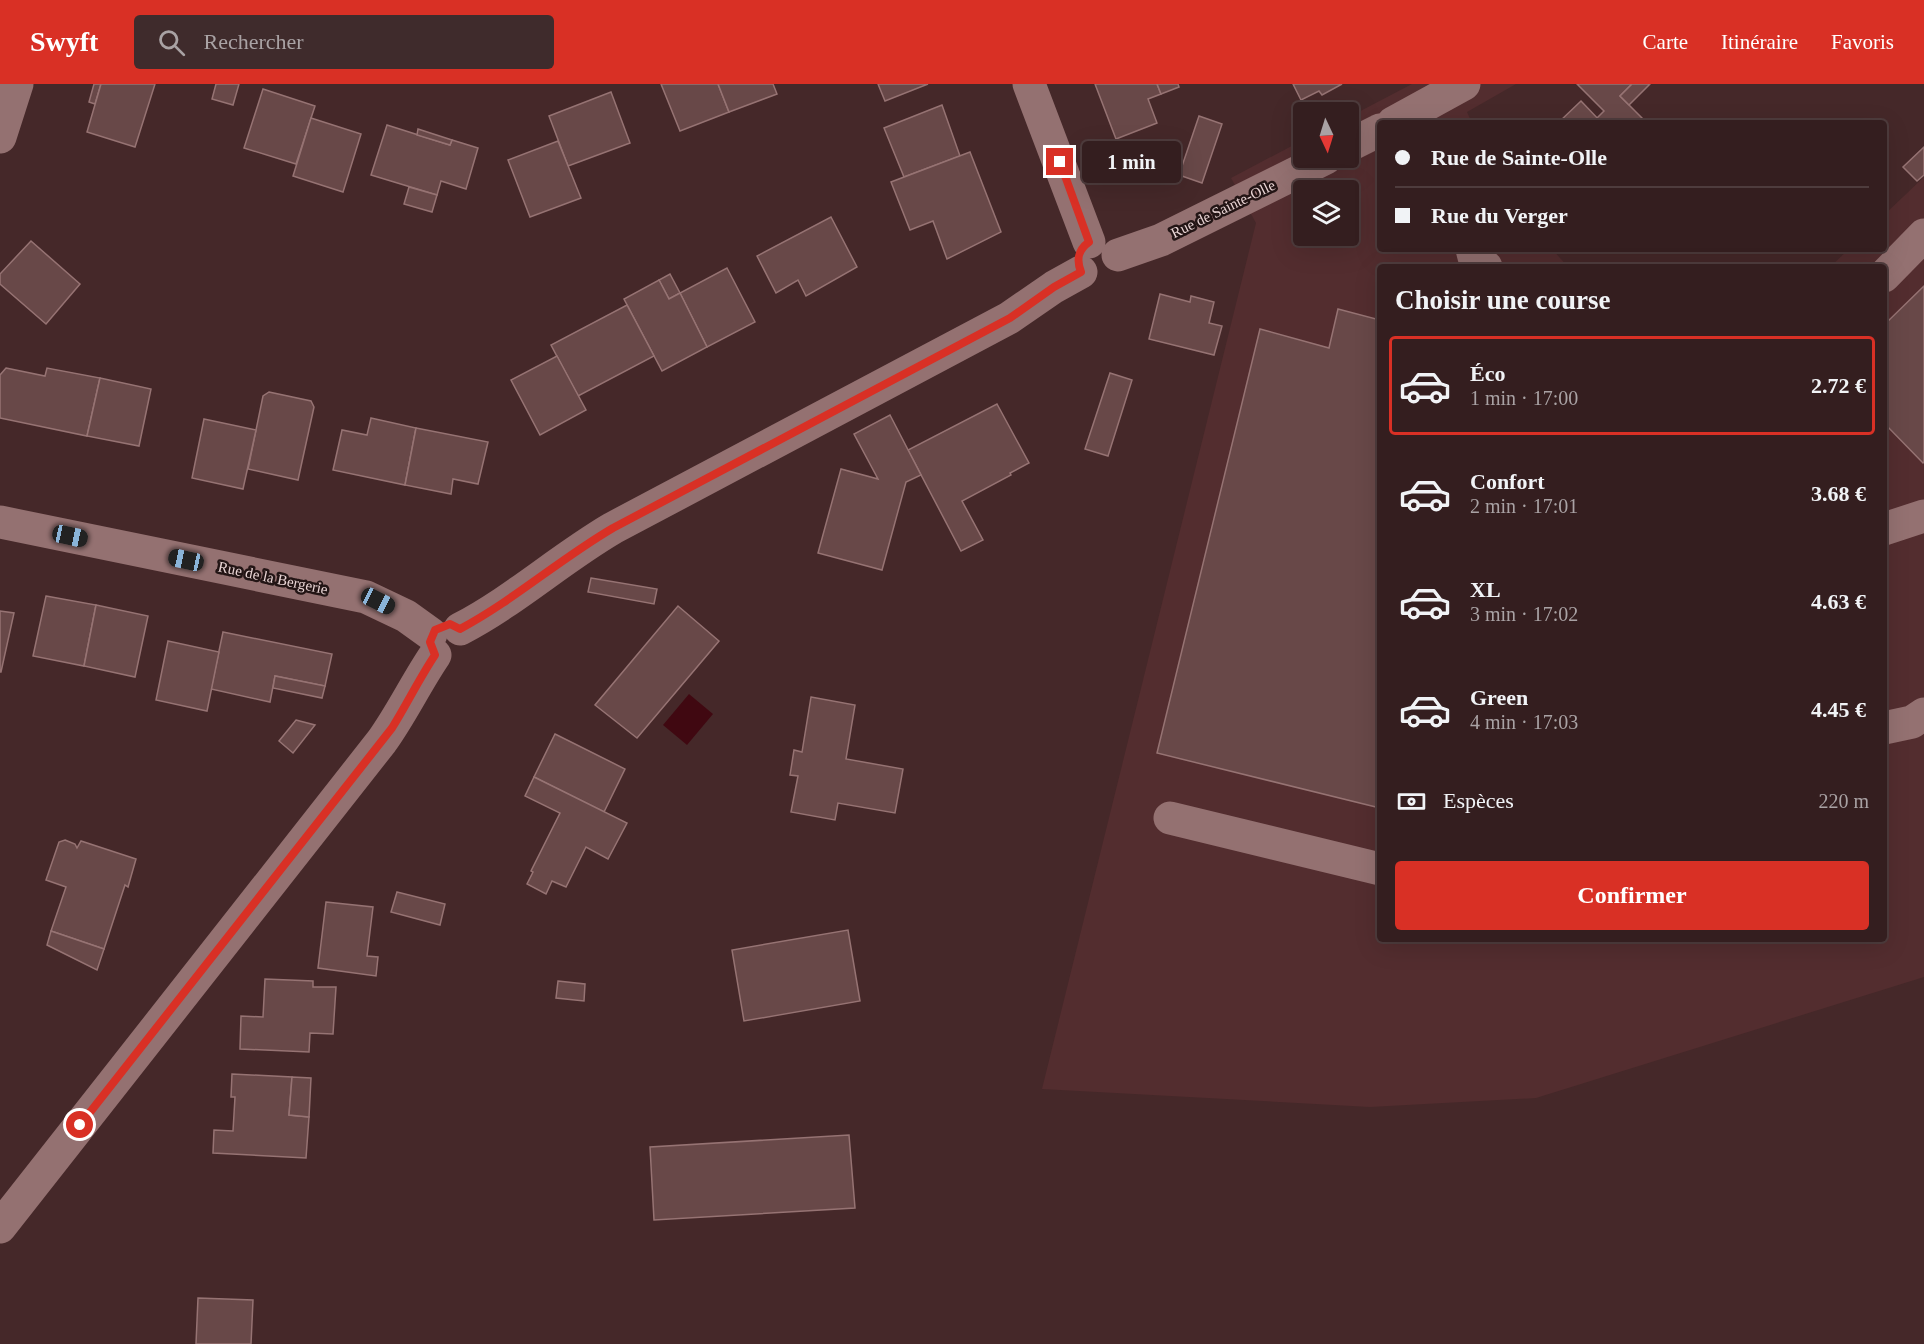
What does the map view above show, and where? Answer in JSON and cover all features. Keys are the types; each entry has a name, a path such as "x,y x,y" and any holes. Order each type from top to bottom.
{"street":[{"path":"0,137 17,84"},
{"path":"1029,84 1096,256"},
{"path":"1401,120 1449,102"},
{"path":"1359,140 1377,132"},
{"name":"Rue de Sainte-Olle","path":"0,1227 382,741 404,709 442,639 491,613 567,556 613,528 1010,318 1096,256 1161,240 1306,168"},
{"path":"1887,273 1924,235"},
{"path":"1473,252 1474,257 1482,264"},
{"path":"1887,528 1923,519"},
{"name":"Rue de la Bergerie","path":"0,522 366,597 393,609 442,639"},
{"path":"1887,727 1912,722 1924,714"},
{"path":"1170,818 1377,868"}],"shaded area":[{"path":"1412,84 1516,84 1467,112 1471,120 1377,120 1377,252 1555,252 1565,264 1377,264 1377,942 1887,942 1887,264 1833,264 1846,252 1887,252 1887,212 1924,177 1924,977 1536,1098 1370,1107 1042,1089 1256,223 1231,178 1293,145 1293,168 1359,168 1359,112"},
{"path":"689,694 713,714 687,745 663,725"}],"building":[{"path":"94,84 101,84 95,104 89,102"},
{"path":"101,84 155,84 135,147 87,132"},
{"path":"216,84 239,84 233,105 212,99"},
{"path":"661,84 718,84 729,112 680,131"},
{"path":"718,84 773,84 777,94 729,112"},
{"path":"878,84 928,84 885,101"},
{"path":"1095,84 1157,84 1161,94 1148,99 1157,123 1116,139"},
{"path":"1157,84 1178,84 1179,87 1161,94"},
{"path":"1293,84 1342,84 1322,95 1319,91 1301,100"},
{"path":"1577,84 1632,84 1620,96 1644,120 1599,120 1597,118 1604,111"},
{"path":"1632,84 1650,84 1629,105 1620,96"},
{"path":"263,89 315,106 296,164 244,148"},
{"path":"611,92 630,143 568,166 549,116"},
{"path":"1581,101 1599,120 1561,120"},
{"path":"942,105 960,156 904,177 884,128"},
{"path":"1199,116 1222,124 1202,183 1179,175"},
{"path":"311,118 361,134 343,192 293,176"},
{"path":"387,125 450,145 452,140 478,148 466,189 441,181 437,195 371,175"},
{"path":"418,129 452,140 450,145 417,135"},
{"path":"558,141 581,198 530,217 508,160"},
{"path":"1924,147 1924,175 1917,181 1903,167"},
{"path":"970,152 1001,232 947,259 933,221 910,230 891,182"},
{"path":"409,187 437,195 432,212 404,204"},
{"path":"831,217 857,267 806,296 798,280 776,293 757,256"},
{"path":"31,241 80,284 46,324 0,284 0,274"},
{"path":"727,268 755,322 707,347 680,293"},
{"path":"670,274 680,293 669,299 659,280"},
{"path":"659,280 669,299 680,293 707,347 662,371 624,299"},
{"path":"1924,286 1923,463 1887,426 1887,322"},
{"path":"1160,294 1190,302 1191,296 1214,302 1209,323 1222,326 1214,355 1149,339"},
{"path":"627,305 654,356 578,396 551,345"},
{"path":"1338,309 1377,319 1377,807 1157,753 1260,329 1329,348"},
{"path":"557,356 586,410 540,435 511,380"},
{"path":"6,368 45,376 47,368 100,378 87,436 0,418 0,375"},
{"path":"1110,373 1132,380 1108,456 1085,449"},
{"path":"100,378 151,389 139,446 87,436"},
{"path":"269,392 311,401 314,407 298,480 248,469 263,396"},
{"path":"997,404 1029,463 962,501 983,540 961,551 908,450"},
{"path":"890,415 921,475 906,482 882,570 818,553 841,469 878,479 854,434"},
{"path":"371,418 416,428 405,485 333,470 342,430 367,435"},
{"path":"204,419 256,430 243,489 192,478"},
{"path":"416,428 488,442 478,484 453,479 451,494 405,485"},
{"path":"591,578 657,589 654,604 588,592"},
{"path":"46,596 96,605 84,666 33,656"},
{"path":"96,605 148,616 135,677 84,666"},
{"path":"678,606 719,641 637,738 595,705"},
{"path":"0,611 14,613 1,672 0,672"},
{"path":"223,632 332,654 325,686 275,676 270,702 211,689"},
{"path":"168,641 219,652 207,711 156,700"},
{"path":"275,676 325,686 322,698 273,688"},
{"path":"811,697 855,705 846,759 903,769 895,813 838,803 835,820 791,812 798,776 790,775 794,750 802,752"},
{"path":"296,720 315,725 293,753 279,741"},
{"path":"555,734 625,769 604,812 534,777"},
{"path":"534,777 627,823 608,859 586,847 566,887 552,881 546,894 527,884 533,872 531,871 560,813 525,796"},
{"path":"65,840 75,844 77,848 81,841 136,859 128,887 125,885 104,949 51,931 66,887 46,880 59,842"},
{"path":"397,892 445,904 440,925 391,912"},
{"path":"326,902 373,907 367,956 378,957 376,976 318,968"},
{"path":"848,930 860,1001 744,1021 732,950"},
{"path":"51,931 104,949 97,970 47,945"},
{"path":"265,979 313,981 313,987 336,987 333,1034 310,1033 309,1052 240,1049 241,1016 263,1017"},
{"path":"558,981 585,984 584,1001 556,998"},
{"path":"232,1074 292,1077 289,1115 309,1117 306,1158 213,1153 214,1130 233,1131 235,1097 231,1097"},
{"path":"292,1077 311,1078 309,1117 289,1115"},
{"path":"849,1135 855,1208 654,1220 650,1147"},
{"path":"198,1298 253,1300 251,1344 196,1344"}],"route":[{"path":"80,1125 392,728 435,655 430,642 431,634 435,630 450,624 460,629 491,613 567,556 613,528 686,487 1010,318 1054,287 1081,272 1078,258 1084,246 1089,242 1060,162"}]}
